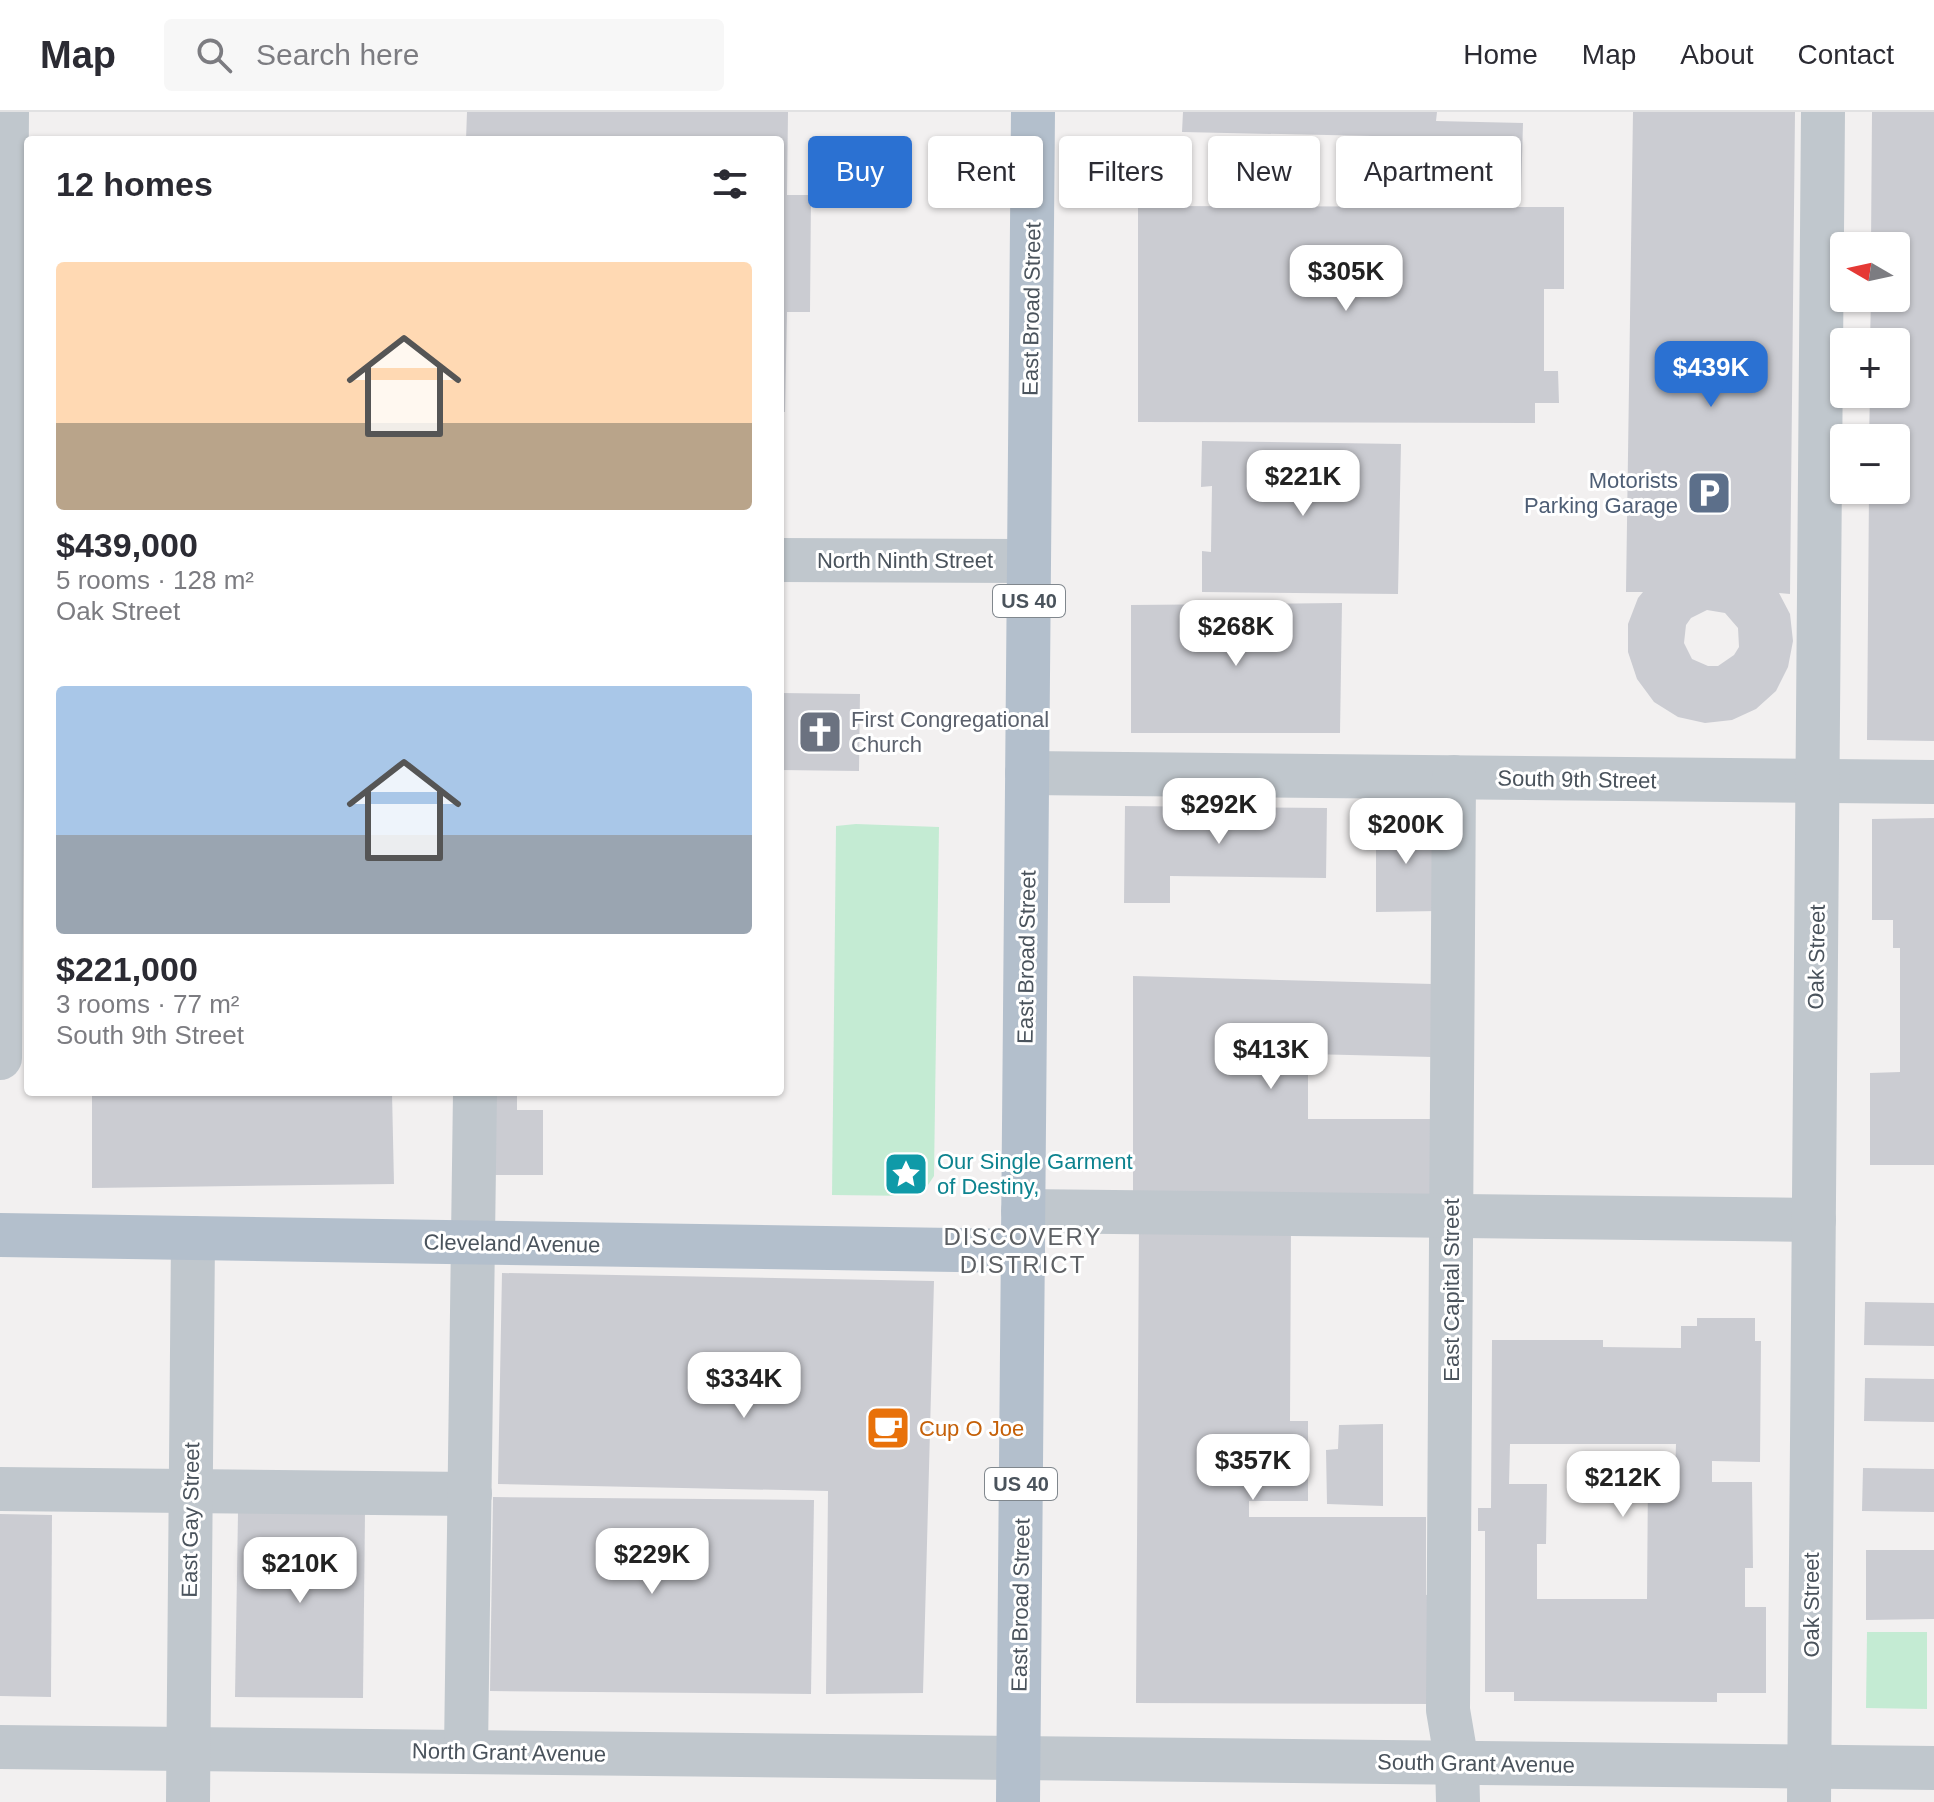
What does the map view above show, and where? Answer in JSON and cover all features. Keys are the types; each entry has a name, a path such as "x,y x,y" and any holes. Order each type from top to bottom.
{"main road":[{"name":"East Broad Street","path":"1018,1802 1033,112"},
{"name":"Cleveland Avenue","path":"0,1235 473,1242 1023,1231"}],"street":[{"path":"0,1058 15,932 7,112"},
{"name":"Oak Street","path":"1809,1784 1823,112"},
{"name":"North Ninth Street","path":"784,560 1029,561"},
{"name":"South 9th Street","path":"1027,773 1934,782"},
{"name":"East Capital Street","path":"1454,777 1448,1710 1457,1782"},
{"path":"466,1751 475,1096"},
{"path":"1023,1231 1452,1216 1814,1220"},
{"name":"East Gay Street","path":"188,1802 193,1238"},
{"path":"0,1489 470,1494"},
{"name":"North Grant Avenue","path":"0,1747 1018,1758"},
{"name":"South Grant Avenue","path":"1018,1758 1457,1782 1809,1784 1934,1768"}],"green space":[{"path":"836,826 939,827 934,1176 926,1188 915,1196 832,1195"},
{"path":"1867,1632 1927,1632 1927,1709 1866,1708"}],"building":[{"path":"467,112 788,112 787,195 808,195 808,208 811,208 810,312 787,312 785,412 784,136 466,136"},
{"path":"1183,112 1437,112 1436,121 1523,123 1521,193 1521,136 1182,132"},
{"name":"Motorists Parking Garage","path":"1633,112 1795,112 1790,594 1779,593 1790,614 1793,641 1788,667 1776,691 1756,709 1732,720 1705,723 1678,717 1654,702 1637,679 1628,652 1628,624 1643,592 1626,592","holes":["1707,610 1725,613 1738,628 1739,647 1734,655 1718,666 1708,666 1692,659 1684,643 1686,625 1691,618"]},
{"path":"1872,112 1934,112 1934,741 1867,740 1869,504 1910,504 1910,424 1869,424 1870,408 1910,408 1910,328 1870,328 1871,312 1910,312 1910,232 1871,232"},
{"path":"1564,207 1564,289 1544,289 1544,371 1558,371 1559,403 1535,403 1535,423 1138,422 1138,208"},
{"path":"1202,441 1401,444 1398,594 1202,592 1202,551 1211,552 1212,486 1201,487"},
{"path":"1342,603 1340,733 1131,733 1131,605"},
{"name":"First Congregational Church","path":"784,693 860,694 859,771 784,770"},
{"path":"1125,806 1327,808 1326,878 1170,876 1170,903 1124,903"},
{"path":"1934,818 1934,1165 1870,1165 1870,1073 1900,1072 1900,948 1893,948 1893,920 1872,920 1872,819"},
{"path":"1376,819 1435,821 1439,911 1376,912"},
{"path":"1133,976 1433,984 1433,1057 1308,1054 1308,1119 1433,1119 1435,1202 1133,1200"},
{"path":"92,1096 392,1096 394,1184 92,1188"},
{"path":"490,1096 517,1096 517,1110 543,1110 543,1175 484,1175"},
{"path":"1139,1222 1291,1223 1290,1421 1308,1421 1308,1501 1249,1501 1249,1517 1426,1517 1426,1595 1436,1594 1436,1704 1136,1703"},
{"path":"502,1273 934,1281 923,1693 826,1694 828,1491 498,1484"},
{"path":"1865,1302 1934,1303 1934,1346 1864,1345"},
{"path":"1697,1318 1755,1318 1755,1341 1761,1341 1760,1462 1712,1461 1712,1482 1752,1482 1753,1568 1745,1568 1745,1607 1766,1607 1766,1693 1717,1693 1717,1702 1514,1701 1514,1692 1485,1692 1485,1531 1478,1531 1478,1508 1491,1508 1492,1340 1603,1340 1603,1347 1681,1348 1681,1326 1697,1326","holes":["1510,1444 1676,1444 1675,1476 1648,1476 1647,1599 1537,1599 1537,1544 1546,1544 1547,1484 1509,1484"]},
{"path":"1865,1378 1934,1379 1934,1422 1864,1421"},
{"path":"1383,1424 1383,1506 1327,1504 1326,1450 1338,1449 1339,1425"},
{"path":"1863,1468 1934,1469 1934,1512 1862,1511"},
{"path":"493,1497 814,1500 811,1694 490,1691"},
{"path":"238,1512 365,1513 363,1698 235,1697"},
{"path":"0,1514 52,1515 51,1697 0,1696"},
{"path":"1866,1550 1934,1550 1934,1619 1866,1620"}],"place":[{"name":"Motorists Parking Garage","path":"1709,493"},
{"name":"First Congregational Church","path":"820,732"},
{"name":"Our Single Garment of Destiny,","path":"906,1174"},
{"name":"Cup O Joe","path":"888,1428"}],"district":[{"name":"DISCOVERY DISTRICT","path":"1023,1251"}]}
